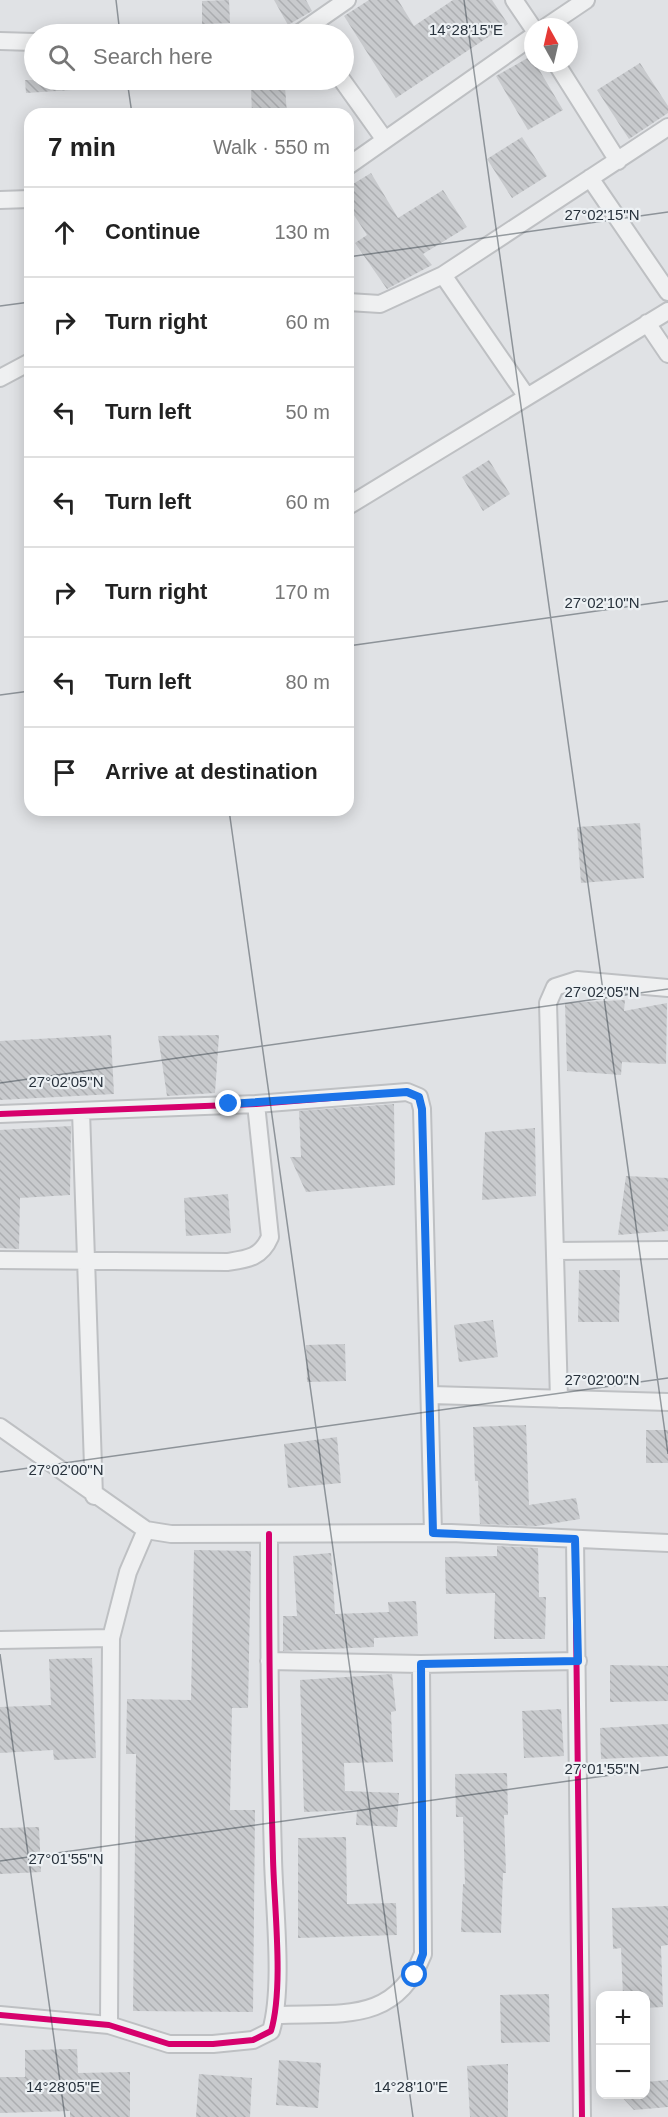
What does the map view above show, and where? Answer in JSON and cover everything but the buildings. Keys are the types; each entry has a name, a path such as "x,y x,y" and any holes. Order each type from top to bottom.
{"street":[{"path":"316,24 347,0"},
{"path":"514,0 527,18"},
{"path":"559,18 586,0"},
{"path":"0,41 24,42"},
{"path":"354,162 524,42"},
{"path":"562,72 618,160"},
{"path":"349,90 385,140"},
{"path":"354,303 380,304 443,275 668,127"},
{"path":"590,178 668,292"},
{"path":"0,200 24,199"},
{"path":"443,275 527,397"},
{"path":"354,502 668,311"},
{"path":"647,323 668,354"},
{"path":"0,378 24,365"},
{"path":"559,1399 548,1003 550,994 555,987 577,980 668,988"},
{"path":"0,1114 256,1104 407,1092 416,1095 421,1101 433,1533"},
{"path":"0,1260 227,1262 252,1258 264,1249 270,1237 256,1104"},
{"path":"81,1111 94,1496"},
{"path":"555,1251 668,1250"},
{"path":"430,1395 668,1402"},
{"path":"0,1427 21,1440 94,1496 146,1530 171,1534 433,1533 668,1543"},
{"path":"109,2025 111,1638 128,1572 146,1530"},
{"path":"0,2015 109,2025 169,2044 213,2044 253,2040 271,2031 276,2015 269,1661 269,1534"},
{"path":"575,1539 582,2117"},
{"path":"0,1640 111,1638"},
{"path":"269,1661 421,1664 578,1661"},
{"path":"276,2015 358,2011 380,2006 396,1996 415,1975 423,1954 421,1664"}],"cycle path":[{"path":"0,1114 256,1104 407,1092 419,1097 422,1109 433,1533"},
{"path":"0,2015 109,2025 169,2044 213,2044 253,2040 271,2031 275,2013 278,1970 271,1777 269,1534"},
{"path":"575,1539 582,2117"}],"route":[{"path":"229,1104 256,1104 407,1092 419,1097 422,1109 428,1249 433,1533 575,1539 578,1661 421,1664 423,1954 415,1975"}]}
